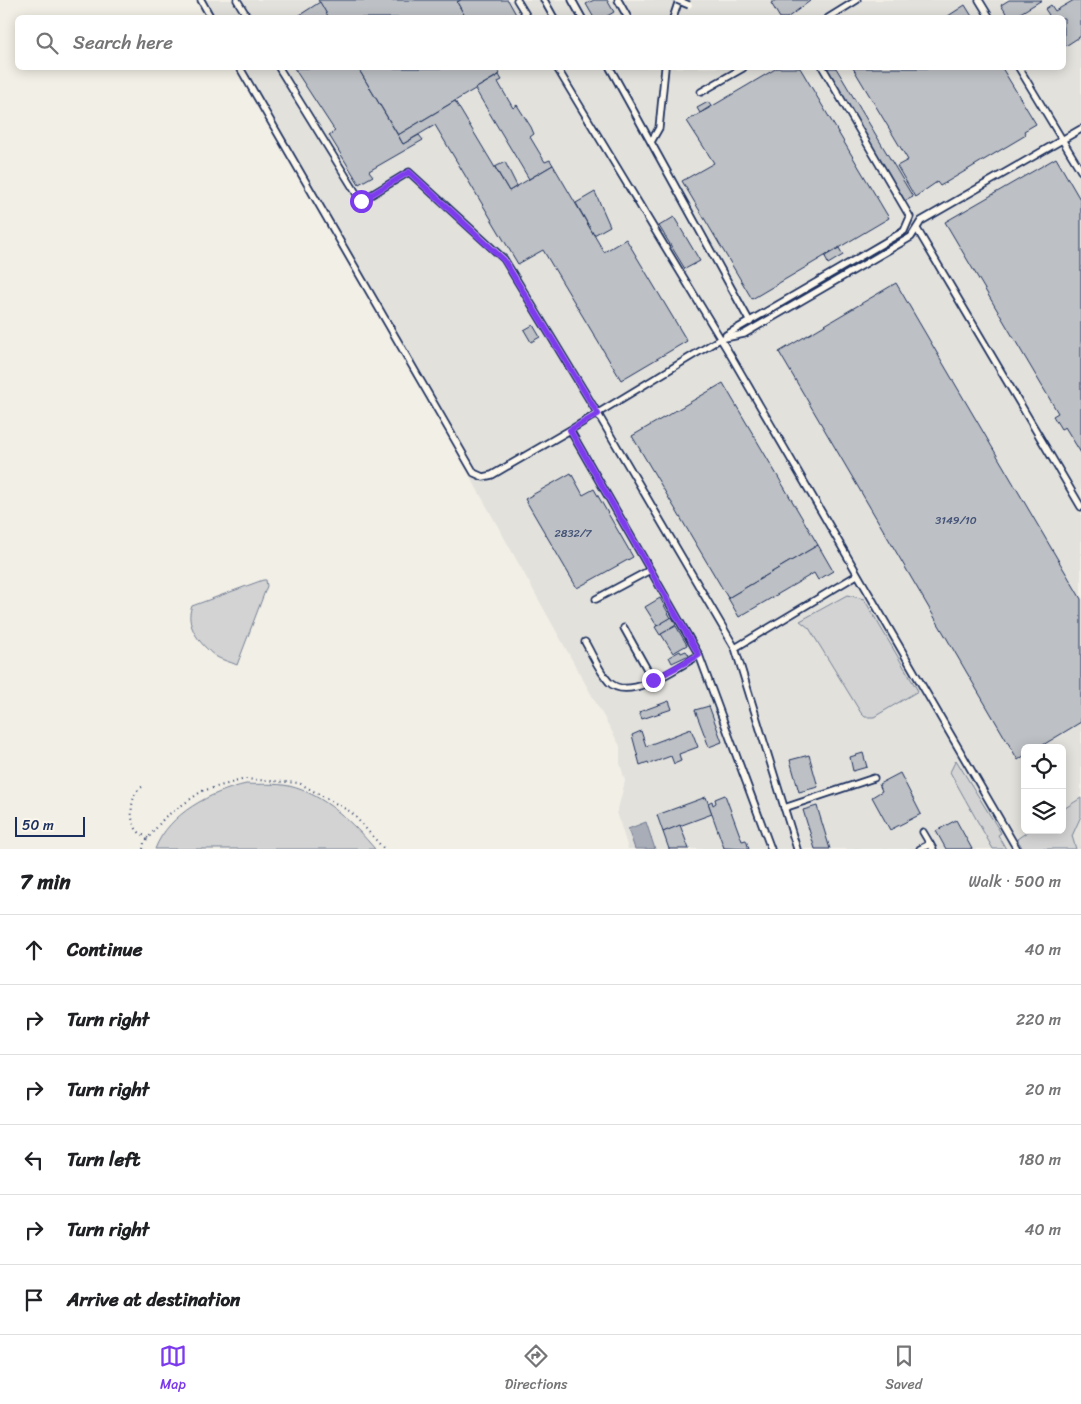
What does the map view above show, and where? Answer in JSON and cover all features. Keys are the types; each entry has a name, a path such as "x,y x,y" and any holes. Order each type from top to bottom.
{"lane":[{"path":"201,0 209,15"},
{"path":"237,0 246,15"},
{"path":"517,0 526,15"},
{"path":"544,0 552,15"},
{"path":"572,0 580,15"},
{"path":"618,0 626,15"},
{"path":"674,15 678,0 689,4"},
{"path":"833,15 857,0"},
{"path":"979,0 988,15"},
{"path":"241,70 474,473 483,477 492,475 598,414 904,230 910,217 824,70"},
{"path":"279,70 361,201 409,172 504,260 598,414 735,648 797,849"},
{"path":"558,70 720,339 1017,849"},
{"path":"611,70 750,322"},
{"path":"651,142 659,128 665,70"},
{"path":"701,92 740,70"},
{"path":"1020,70 1081,171"},
{"path":"720,339 744,334 911,237 922,220 1081,129"},
{"path":"917,228 1081,507"},
{"path":"570,430 699,655 771,849"},
{"path":"596,599 650,570"},
{"path":"735,648 857,575"},
{"path":"624,628 653,680"},
{"path":"585,642 610,683 625,688 640,687 699,655"},
{"path":"784,808 874,778"},
{"path":"920,849 932,846 923,832"}],"path":[{"path":"143,849 148,838 165,817 202,790 245,779 299,783 351,812 384,849"},
{"path":"142,786 134,795 132,820 136,831 148,838"}],"shaded area":[{"path":"206,0 1081,0 1081,849 628,849 617,813 625,781 620,763 620,746 244,70 1066,70 1066,15 214,15"},
{"path":"266,580 267,586 237,665 220,659 204,646 195,634 190,620 192,606"},
{"path":"847,595 864,599 918,691 874,717 865,717 861,713 809,628 800,621"},
{"path":"956,760 1001,833 998,835 1006,849 993,849 950,772"},
{"path":"246,784 284,785 302,790 314,796 337,811 375,849 155,849 161,836 170,825 193,806 219,792"},
{"path":"1081,798 1081,816 1072,836 1076,849 1023,849 1017,839 1024,834 1066,834 1066,807"},
{"path":"646,822 655,849 635,849 628,829"}],"building":[{"path":"318,0 461,0 457,2 464,15 327,15"},
{"path":"461,0 508,0 516,15 464,15 457,2"},
{"path":"594,0 607,0 614,12 609,15 592,15 586,4"},
{"path":"776,0 810,0 791,15 778,15 771,3"},
{"path":"1009,0 1042,0 1017,15 1007,15 1001,5"},
{"path":"1074,0 1081,0 1081,36 1066,46 1066,15 1049,15 1045,9 1051,5 1055,11"},
{"path":"320,2 327,15 300,15"},
{"path":"965,5 971,15 950,15"},
{"path":"295,70 359,70 403,144 419,135 423,140 369,171 373,176 359,184 329,135 335,131"},
{"path":"359,70 497,70 500,74 398,135"},
{"path":"774,70 801,70 889,218 752,299 682,181 714,163 687,121"},
{"path":"827,70 837,70 913,197 905,201"},
{"path":"854,70 1003,70 1036,124 1024,131 1026,135 940,186 937,182 915,197 897,166 908,160"},
{"path":"499,75 502,80 498,82 513,108 517,105 531,127 534,134 530,137 545,162 550,160 553,165 529,179 475,89"},
{"path":"455,101 509,191 553,165 604,252 626,239 687,341 621,380 543,250 518,264 435,125 403,144 398,135"},
{"path":"708,102 711,106 700,113 697,108"},
{"path":"1056,158 1081,201 1081,453 1065,427 1061,429 1053,416 1058,413 945,222"},
{"path":"505,162 517,186 509,191 495,167"},
{"path":"595,192 610,226 594,235 576,203"},
{"path":"674,217 700,261 685,269 659,226"},
{"path":"839,248 843,255 828,264 825,256"},
{"path":"896,283 1081,599 1081,722 1045,744 1021,744 1021,758 1018,760 779,352"},
{"path":"533,325 540,337 531,342 524,330"},
{"path":"723,383 818,545 728,598 632,436"},
{"path":"571,473 583,495 594,489 633,557 577,588 525,499"},
{"path":"818,545 833,571 818,580 814,573 739,617 728,598"},
{"path":"660,598 671,618 657,626 645,607"},
{"path":"672,617 676,625 660,635 655,627"},
{"path":"676,626 687,645 673,653 661,634"},
{"path":"680,651 681,653 686,651 689,655 672,663 669,657"},
{"path":"669,701 672,709 642,719 639,712"},
{"path":"709,706 722,742 709,747 695,710"},
{"path":"691,729 698,747 679,754 681,761 674,764 671,756 649,764 648,762 640,765 632,735 641,731 646,746"},
{"path":"863,753 867,767 853,771 850,757"},
{"path":"809,755 818,787 799,792 790,760"},
{"path":"900,773 921,814 890,830 872,797 882,791 879,784"},
{"path":"725,795 742,841 746,840 749,849 724,848 708,803 712,801 713,805 716,803 715,799"},
{"path":"706,797 712,814 663,832 657,815"},
{"path":"817,806 830,849 815,849 803,810"},
{"path":"956,820 972,849 946,849 936,831"},
{"path":"680,825 689,849 669,849 663,832"}],"route":[{"path":"361,201 409,172 504,260 598,414 570,430 699,655 653,680"}]}
